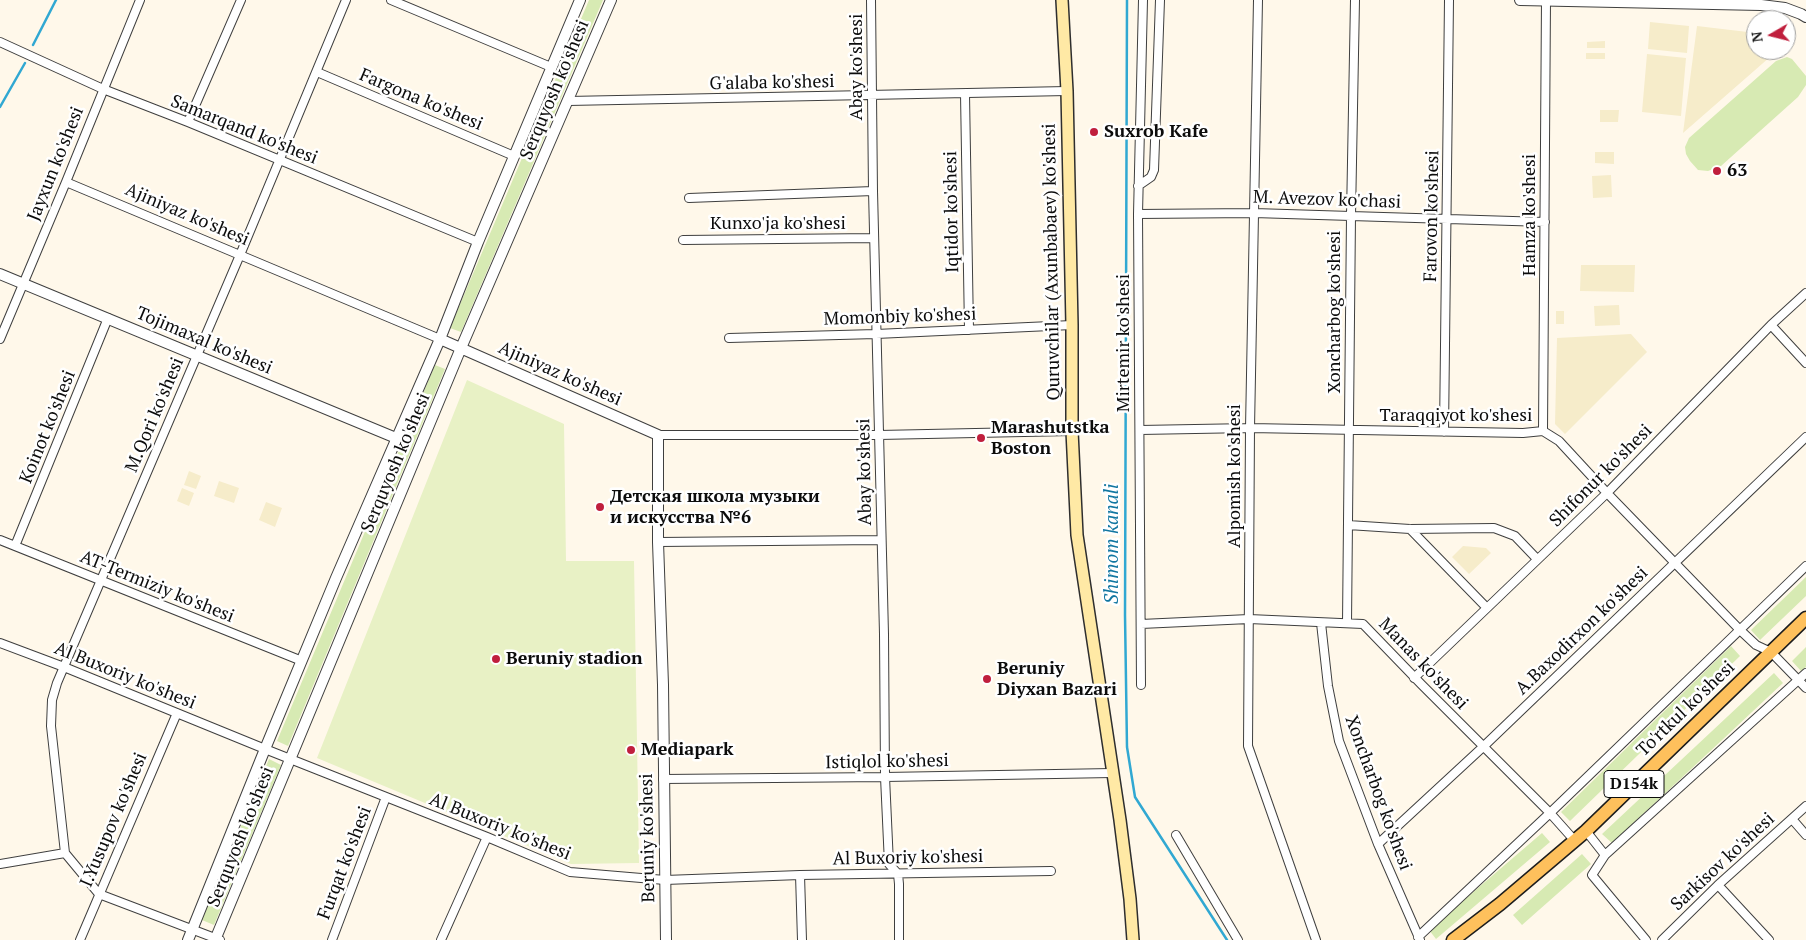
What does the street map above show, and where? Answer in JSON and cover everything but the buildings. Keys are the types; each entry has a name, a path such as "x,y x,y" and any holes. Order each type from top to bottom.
{"main road":[{"name":"Quruvchilar (Axunbabaev) ko'shesi","path":"1062,0 1067,91 1072,325 1072,431 1077,535 1130,899 1133,940"},
{"name":"To'rtkul ko'shesi","path":"1453,940 1500,904 1586,831 1806,618"}],"street":[{"name":"Jayxun ko'shesi","path":"0,339 140,0"},
{"path":"188,122 241,0"},
{"name":"M.Qori ko'shesi","path":"64,853 51,726 52,700 100,580 240,256 346,0"},
{"path":"390,0 552,67"},
{"name":"Serquyosh ko'shesi","path":"188,940 265,749 396,438 440,339 478,242 580,0"},
{"name":"Serquyosh ko'shesi","path":"217,940 461,348 611,0"},
{"name":"Abay ko'shesi","path":"872,0 871,96 885,672 885,778 889,864 898,874 899,940"},
{"name":"Mirtemir ko'shesi","path":"1141,685 1138,186 1142,0"},
{"path":"1138,186 1151,177 1154,170 1160,0"},
{"name":"Alpomish ko'shesi","path":"1258,0 1250,428 1248,746 1316,940"},
{"name":"Xoncharbog ko'shesi","path":"1346,623 1355,0"},
{"name":"Farovon ko'shesi","path":"1444,432 1449,0"},
{"path":"1520,0 1773,3 1801,14 1806,18"},
{"name":"Hamza ko'shesi","path":"1542,431 1546,0"},
{"name":"Samarqand ko'shesi","path":"0,42 103,89 188,122 478,242"},
{"name":"Fargona ko'shesi","path":"317,72 514,156"},
{"name":"G'alaba ko'shesi","path":"568,101 1067,91"},
{"name":"Iqtidor ko'shesi","path":"965,94 968,330"},
{"name":"Ajiniyaz ko'shesi","path":"66,182 440,339 658,435 879,435 1072,431"},
{"name":"Kunxo'ja ko'shesi","path":"689,198 873,191"},
{"name":"M. Avezov ko'chasi","path":"1138,214 1254,213 1545,222"},
{"name":"Kunxo'ja ko'shesi","path":"683,240 874,238"},
{"name":"Tojimaxal ko'shesi","path":"0,274 396,438"},
{"name":"Shifonur ko'shesi","path":"1414,678 1607,493 1771,326 1806,293"},
{"name":"Koinot ko'shesi","path":"15,546 108,318"},
{"name":"Momonbiy ko'shesi","path":"729,338 876,334 1072,325"},
{"path":"1771,326 1806,363"},
{"name":"Taraqqiyot ko'shesi","path":"1140,430 1250,428 1523,433 1542,431 1559,441 1740,630 1756,645 1771,652 1806,688"},
{"name":"Beruniy ko'shesi","path":"658,435 658,542 663,685 666,940"},
{"name":"A.Baxodirxon ko'shesi","path":"1378,844 1484,746 1806,437"},
{"path":"1348,525 1410,529 1494,528 1515,536 1537,559"},
{"path":"1410,529 1487,608"},
{"name":"AT-Termiziy ko'shesi","path":"0,540 302,661"},
{"path":"658,542 881,540"},
{"path":"1419,938 1806,566"},
{"name":"Manas ko'shesi","path":"1141,624 1249,619 1363,624 1414,678 1550,813 1574,841"},
{"name":"Xoncharbog ko'shesi","path":"1321,623 1330,696 1339,741 1378,844 1419,938"},
{"name":"Al Buxoriy ko'shesi","path":"0,643 64,667 570,872 665,880 800,875 1051,871"},
{"path":"1646,940 1592,875 1605,855 1806,674"},
{"name":"I.Yusupov ko'shesi","path":"80,940 176,712"},
{"name":"Istiqlol ko'shesi","path":"664,779 885,778 1112,773"},
{"name":"Furqat ko'shesi","path":"332,940 386,797"},
{"name":"Sarkisov ko'shesi","path":"1662,940 1718,885 1806,806"},
{"path":"1792,820 1806,835"},
{"path":"1586,831 1605,855"},
{"path":"1176,835 1238,940"},
{"path":"441,940 487,837"},
{"path":"0,864 64,853 99,894 217,940"},
{"path":"800,875 802,940"},
{"path":"1718,885 1769,940"}],"shaded area":[{"path":"1650,22 1689,26 1687,53 1648,49"},
{"path":"1697,26 1746,32 1746,60 1767,60 1683,133"},
{"path":"1605,41 1605,48 1587,48 1587,42"},
{"path":"1586,53 1605,53 1605,59 1586,59"},
{"path":"1647,54 1686,58 1681,116 1642,112"},
{"path":"1600,110 1619,110 1618,122 1600,122"},
{"path":"1595,152 1614,152 1614,164 1595,163"},
{"path":"1611,175 1612,197 1593,198 1592,176"},
{"path":"1581,265 1635,265 1634,292 1580,291"},
{"path":"1619,305 1620,325 1595,326 1594,306"},
{"path":"1556,311 1564,311 1564,324 1556,324"},
{"path":"1631,334 1647,352 1565,434 1555,424 1557,338"},
{"path":"189,471 201,476 196,489 184,485"},
{"path":"219,481 239,488 234,503 214,496"},
{"path":"182,488 194,493 189,506 177,501"},
{"path":"266,502 282,508 275,527 259,520"},
{"path":"1463,546 1486,548 1491,553 1469,574 1452,557"}],"green space":[{"path":"589,0 603,0 461,332 450,328"},
{"path":"1793,60 1806,76 1806,85 1798,97 1721,166 1708,171 1698,170 1686,154 1685,147 1689,138 1776,61"},
{"path":"435,365 445,369 288,746 277,741"},
{"name":"Beruniy stadion","path":"467,380 564,424 566,561 634,561 639,863 571,864 317,758"},
{"path":"1806,577 1806,596 1760,640 1751,630"},
{"path":"1731,646 1740,656 1570,821 1561,812"},
{"path":"1806,647 1806,667 1801,671 1792,661"},
{"path":"1774,673 1783,683 1612,843 1602,834"},
{"path":"269,759 281,765 214,925 202,920"},
{"path":"1542,833 1550,842 1436,939 1429,930"},
{"path":"1582,854 1591,864 1522,925 1513,915"}],"waterway":[{"path":"33,45 56,0"},
{"name":"Shimom kanali","path":"1127,0 1125,615 1127,747 1135,797 1227,940"},
{"path":"0,107 25,63"}],"place":[{"name":"Suxrob Kafe","path":"1094,132"},
{"name":"63","path":"1717,171"},
{"name":"Marashutstka Boston","path":"981,438"},
{"name":"Детская школа музыки и искусства №6","path":"600,507"},
{"name":"Beruniy stadion","path":"496,659"},
{"name":"Beruniy Diyxan Bazari","path":"987,679"},
{"name":"Mediapark","path":"631,750"}]}
